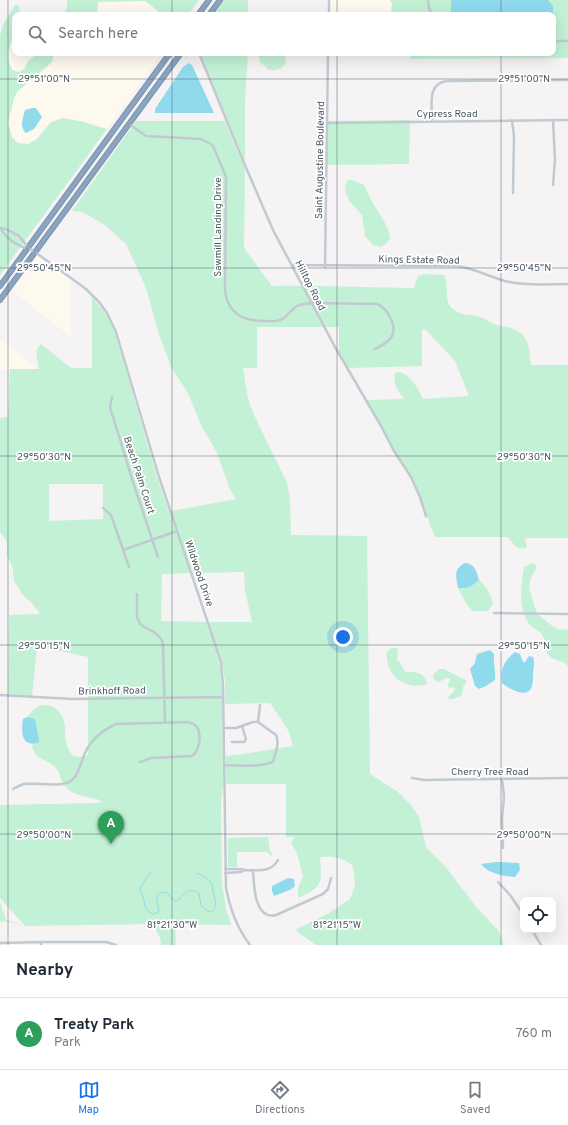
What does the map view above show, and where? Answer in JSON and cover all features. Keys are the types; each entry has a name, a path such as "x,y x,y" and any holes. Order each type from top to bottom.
{"highway":[{"path":"200,12 209,0"},
{"path":"211,12 220,0"},
{"path":"0,286 168,56"},
{"path":"0,300 179,56"}],"street":[{"path":"328,12 329,0"},
{"path":"428,0 431,12"},
{"path":"556,41 568,41"},
{"name":"Hilltop Road","path":"200,56 244,163 274,230 335,347 394,451 411,477 420,497 426,516"},
{"name":"Saint Augustine Boulevard","path":"325,266 328,56"},
{"path":"432,121 433,90 439,82 568,80"},
{"path":"512,120 514,143 514,193"},
{"path":"553,120 555,160 553,185"},
{"name":"Cypress Road","path":"327,123 568,120"},
{"name":"Sawmill Landing Drive","path":"129,124 146,136 201,139 211,144 214,148 226,177 225,292 228,303 237,314 242,318 254,321 279,321 296,306 312,303 374,304 381,306 388,312 393,323 394,330 392,337 387,343 375,349"},
{"path":"0,228 6,229 19,236 28,248"},
{"path":"0,228 4,235 10,240 28,248"},
{"name":"Wildwood Drive","path":"28,248 89,291 102,306 111,320 116,332 158,477 218,652 222,671 224,697 226,888 232,912 240,930 250,945"},
{"name":"Kings Estate Road","path":"292,265 456,266 515,283 568,284"},
{"name":"Beach Palm Court","path":"112,397 110,408 158,557"},
{"path":"103,508 111,515 129,567"},
{"path":"123,550 177,531"},
{"path":"137,594 137,617 140,624 157,634 163,644 165,722"},
{"path":"494,613 568,614"},
{"name":"Brinkhoff Road","path":"0,695 73,699 224,697"},
{"path":"258,722 260,705"},
{"path":"13,789 26,784 61,784 71,780 78,772 84,754 91,743 111,727 122,723 188,722 197,727 197,751 195,754 187,758 151,758 140,762"},
{"path":"224,728 236,728 252,722 258,722 276,735 278,746 272,762 253,766 224,764"},
{"path":"232,742 244,742 246,739 242,726"},
{"name":"Cherry Tree Road","path":"412,778 424,780 568,778"},
{"path":"502,779 504,797 502,819 503,848"},
{"path":"226,871 241,872 245,870 270,869 278,860"},
{"path":"253,870 254,887 258,904 262,912 269,915 276,915 323,894 328,889 331,878"},
{"path":"498,882 510,895 520,910"},
{"path":"534,933 541,945"},
{"path":"0,943 41,944 106,942 116,945"}],"shaded area":[{"path":"329,0 390,0 392,4 391,12 329,12"},
{"path":"145,1 159,12 97,12 98,2"},
{"path":"11,41 12,56 34,56 28,61 25,68 19,72 12,70 8,61"},
{"path":"53,56 160,56 107,129 98,127 44,129 37,139 28,144 18,143 12,137 8,123 14,98 18,91 52,62"},
{"path":"38,256 71,280 71,337 12,291"},
{"path":"0,340 39,369 0,370"}],"green space":[{"path":"67,0 199,0 190,12 159,12 145,1 98,2 97,12 65,12"},
{"path":"222,0 248,0 248,12 214,12"},
{"path":"390,0 451,0 451,12 391,12 392,4"},
{"path":"548,0 568,0 568,58 410,59 410,56 556,56 556,12 553,12 552,5"},
{"path":"15,5 19,6 20,12 12,12 12,40 8,56 12,70 19,72 25,68 28,61 34,56 54,56 52,62 18,91 14,98 8,123 12,137 18,143 28,144 37,139 51,122 63,118 80,121 107,129 0,275 0,35 4,23"},
{"path":"201,56 248,56 245,100 245,162"},
{"path":"259,56 285,56 286,62 282,68 275,70 269,70 260,62"},
{"path":"410,120 409,164 327,165 328,121"},
{"path":"136,121 225,121 245,169 244,248 272,286 414,288 418,276 423,274 444,275 447,284 448,302 453,309 461,314 484,318 496,325 509,327 522,334 529,348 531,365 568,365 568,538 525,538 527,547 521,549 518,548 508,537 435,537 413,481 366,400 404,399 395,384 395,373 399,372 411,379 423,399 469,396 455,361 426,330 422,329 422,366 348,368 339,354 339,327 257,327 257,368 243,368 248,399 254,415 287,483 290,500 291,535 367,536 370,774 398,792 412,806 419,817 426,847 445,866 477,908 498,930 504,945 316,945 295,930 329,913 350,899 355,885 353,866 337,858 320,857 321,878 319,883 312,891 298,898 298,888 303,876 297,853 291,843 295,837 286,837 286,784 226,784 226,756 293,746 289,732 270,703 225,704 225,681 222,661 209,622 252,622 245,590 244,572 193,573 171,511 236,499 230,489 217,453 201,425 188,393 171,367 159,334 146,288 126,244 105,225 82,212 72,211"},
{"path":"348,180 364,185 388,230 390,239 386,244 380,247 373,245 365,236 362,215 350,202 346,193 345,185"},
{"path":"92,297 106,314 115,333 157,477 190,573 162,574 161,621 206,622 217,653 221,671 223,786 221,802 222,883 226,909 231,925 175,924 176,945 161,945 160,937 152,924 25,926 0,898 0,805 98,803 102,801 68,790 55,767 38,756 33,750 31,745 38,743 35,719 27,717 32,711 41,705 51,706 59,712 63,718 65,723 65,738 69,750 73,756 81,757 88,755 88,657 37,646 32,697 8,697 9,615 40,614 32,603 23,595 14,581 12,565 7,556 6,540 0,532 0,418 8,417 10,369 39,369 37,350 41,344 71,368 92,368","holes":["49,484 103,484 103,519 49,521"]},
{"path":"533,563 536,566 536,569 530,580 529,588 537,614 558,629 568,630 568,666 549,656 546,652 543,636 529,624 523,611 521,589 524,567"},
{"path":"479,580 491,596 493,603 488,611 473,611 467,605 458,588 470,587"},
{"path":"392,648 396,648 398,650 397,660 405,671 422,675 427,684 407,684 396,678 389,667 387,660 387,652"},
{"path":"439,669 444,669 467,681 463,687 462,695 450,700 448,697 455,690 454,688 448,687 451,679 446,678 439,682 434,680 433,675"},
{"path":"268,837 270,851 273,854 271,856 267,852 237,852 237,867 228,867 228,838"},
{"path":"0,902 6,920 25,926 4,921 0,922"}],"water":[{"path":"451,0 548,0 553,6 553,12 451,12"},
{"path":"189,63 192,65 214,113 155,113 155,109 183,67"},
{"path":"36,108 42,117 34,129 26,133 22,125 23,116 25,110"},
{"path":"465,563 473,566 479,580 470,587 458,588 456,574 461,565"},
{"path":"490,650 494,654 495,680 479,689 475,686 470,669 475,663 477,654"},
{"path":"515,652 520,654 523,662 525,662 529,656 533,657 534,659 532,686 530,690 523,693 509,688 502,683 502,669 508,659"},
{"path":"27,717 35,719 39,740 38,743 28,743 23,737 23,719"},
{"path":"496,862 519,863 520,870 515,877 506,876 496,874 481,864"},
{"path":"288,878 294,879 295,886 290,890 274,896 272,886"}],"waterway":[{"path":"151,872 140,887 140,890 148,911 153,914 158,912 159,909 157,898 162,892 166,892 174,901 181,898 187,891 194,891 199,893 201,906 209,912 212,911 216,903 212,883 206,877 196,873"}],"place":[{"name":"Treaty Park","path":"111,844"}]}
